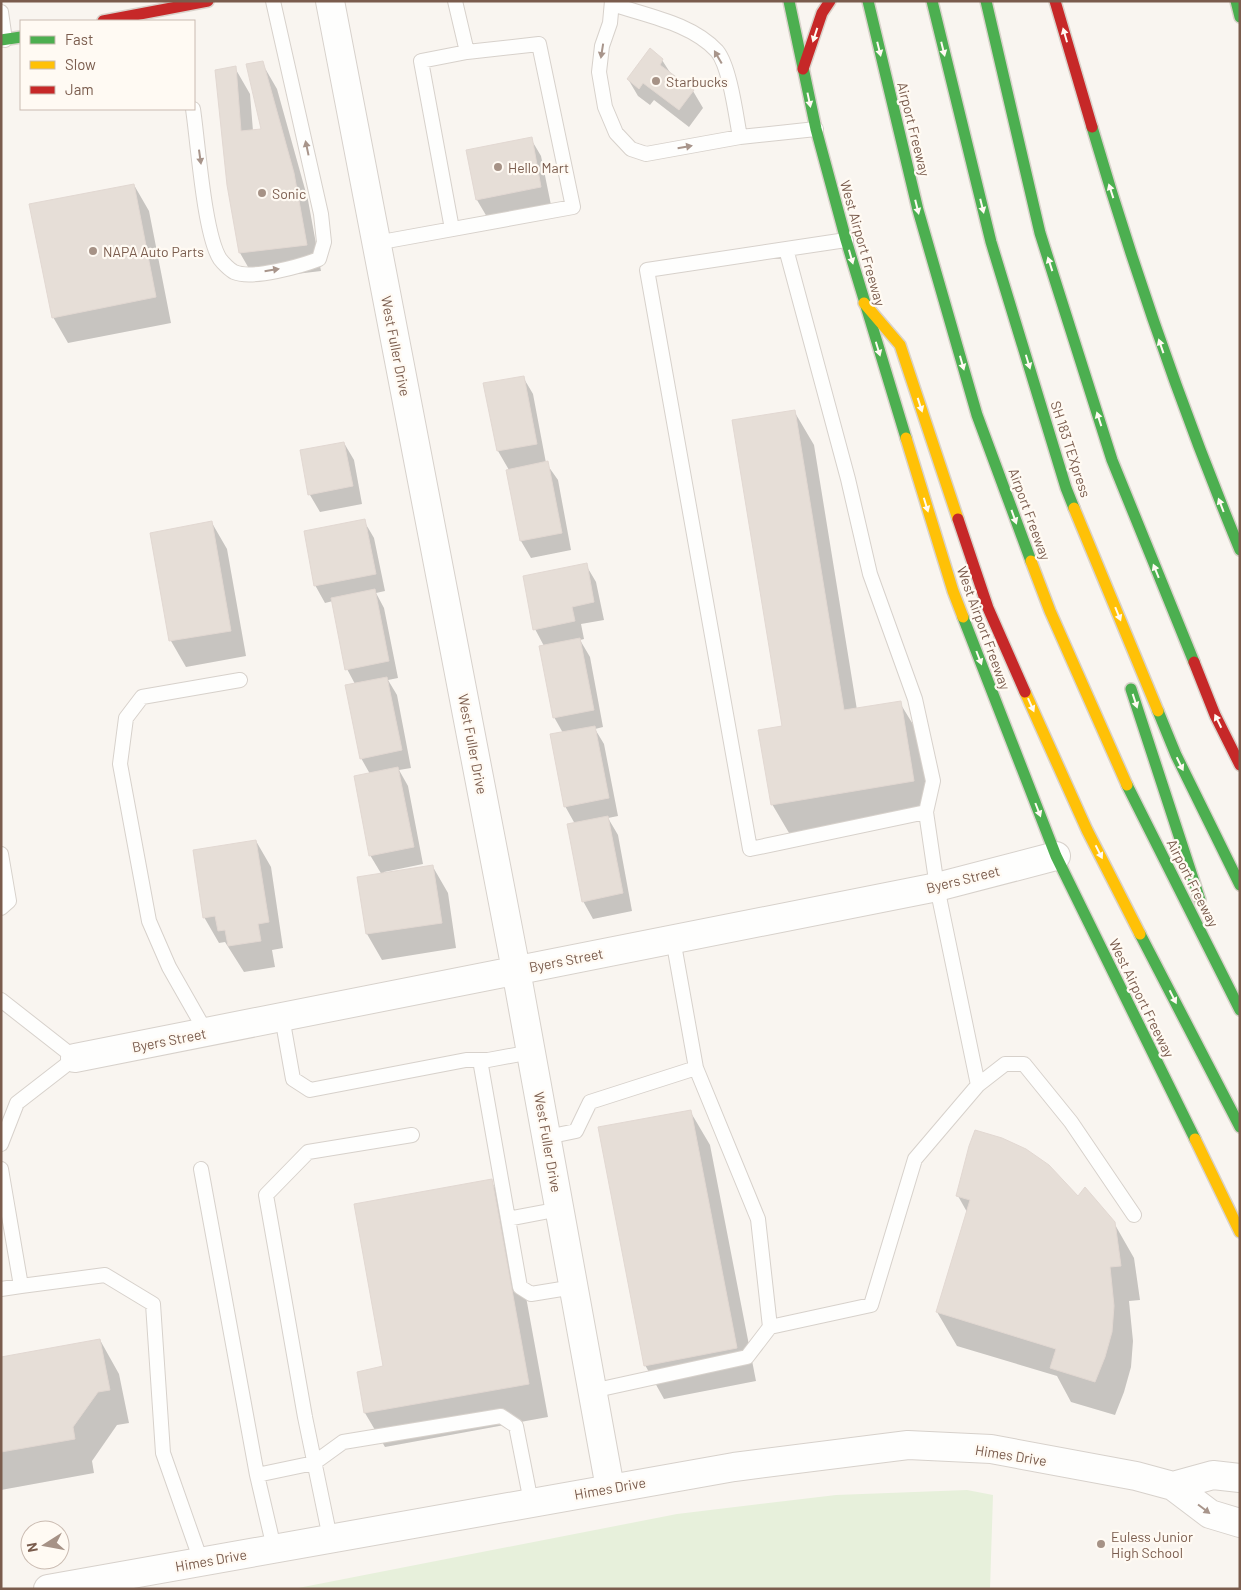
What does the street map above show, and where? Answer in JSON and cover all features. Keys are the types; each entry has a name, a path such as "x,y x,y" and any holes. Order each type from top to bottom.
{"main road":[{"path":"106,20 144,7 179,7 208,1"},
{"name":"West Airport Freeway","path":"789,1 816,129 846,240 953,591 1056,856 1240,1232"},
{"path":"803,71 822,13 830,1"},
{"name":"Airport Freeway","path":"868,1 918,210 977,415 1050,611 1135,802 1240,1010"},
{"name":"SH 183 TEXpress","path":"932,1 991,242 1066,488 1176,755 1240,885"},
{"path":"986,1 1040,233 1112,460 1215,715 1240,765"},
{"path":"1055,1 1092,133 1148,307 1178,392 1240,550"},
{"path":"1236,1 1240,17"},
{"path":"3,40 20,37"},
{"path":"864,303 900,345 988,608 1087,830 1240,1127"},
{"path":"1066,488 1115,638"},
{"path":"1127,676 1227,986"}],"street":[{"name":"West Fuller Drive","path":"330,1 516,970 610,1488"},
{"name":"Byers Street","path":"75,1058 937,887 1056,856"},
{"name":"Himes Drive","path":"48,1589 734,1467 908,1445 991,1450 1136,1476 1173,1486 1210,1514 1240,1522"},
{"path":"1173,1486 1213,1475 1240,1478"}],"lane":[{"path":"193,110 209,221 220,259 232,272 245,275 303,265 320,259 324,242 321,214 273,1"},
{"path":"455,1 467,52"},
{"path":"740,137 729,81 718,52 688,30 612,2 610,23 602,46 599,72 606,107 616,133 631,149 646,154 740,137 816,129"},
{"path":"179,7 181,20"},
{"path":"1,12 3,40"},
{"path":"376,243 573,207 539,44 467,52 421,62 452,229"},
{"path":"846,240 647,270 750,849 926,812"},
{"path":"786,249 848,480 870,574 915,698 933,781 926,812 937,887 978,1085"},
{"path":"206,1032 169,967 149,921 120,764 126,718 142,697 240,680"},
{"path":"1,854 9,901 1,908"},
{"path":"673,939 696,1068 758,1219 770,1327"},
{"path":"1,1000 75,1058 17,1103 1,1144"},
{"path":"282,1017 292,1079 310,1090 466,1060 480,1060 531,1052"},
{"path":"480,1060 520,1286 531,1294 574,1287"},
{"path":"592,1391 747,1356 770,1327 871,1306 915,1159 978,1085 1005,1064 1024,1064 1072,1122 1134,1215"},
{"path":"547,1137 576,1131 590,1102 696,1068"},
{"path":"330,1538 314,1463 266,1195 308,1152 412,1134"},
{"path":"1,1169 21,1286"},
{"path":"201,1169 257,1475 274,1548"},
{"path":"508,1219 560,1209"},
{"path":"1,1289 105,1275 153,1304 163,1453 201,1561"},
{"path":"257,1475 314,1463 344,1442 501,1416 516,1426 532,1502"}],"green space":[{"path":"967,1490 993,1495 990,1589 293,1589 677,1514 836,1495"}],"building":[{"name":"Starbucks","path":"650,48 663,59 660,65 694,90 679,110 643,83 639,89 627,79"},
{"path":"263,61 294,173 307,245 239,253 227,185 215,70 236,66 241,131 261,129 246,64"},
{"path":"532,137 541,187 476,200 466,150"},
{"name":"NAPA Auto Parts","path":"134,184 156,297 52,318 29,204"},
{"path":"524,376 537,444 497,451 483,383"},
{"path":"795,410 844,710 901,701 914,781 771,805 758,730 782,726 732,420"},
{"path":"344,442 353,486 308,495 300,450"},
{"path":"548,461 562,533 520,541 506,470"},
{"path":"365,519 376,574 314,586 304,531"},
{"path":"212,521 231,631 169,641 150,533"},
{"path":"587,563 594,602 572,607 575,621 533,630 523,576"},
{"path":"375,589 389,661 345,670 331,598"},
{"path":"580,638 594,710 553,718 539,646"},
{"path":"387,677 402,750 360,759 345,685"},
{"path":"595,726 609,798 564,807 550,734"},
{"path":"398,767 414,847 369,856 354,776"},
{"path":"608,816 623,893 582,902 567,824"},
{"path":"256,840 269,922 258,924 261,941 228,946 225,930 218,931 215,916 203,918 193,850"},
{"path":"433,865 442,923 366,934 357,877"},
{"path":"691,1110 737,1348 644,1366 598,1127"},
{"path":"975,1130 1002,1138 1026,1149 1049,1165 1078,1196 1085,1187 1115,1222 1121,1266 1110,1267 1114,1306 1112,1332 1095,1382 1050,1368 1056,1349 936,1312 970,1200 956,1196"},
{"path":"492,1179 529,1384 364,1413 357,1372 383,1366 354,1204"},
{"path":"100,1339 110,1390 98,1392 73,1427 75,1439 1,1452 1,1357"}],"traffic: fast":[{"path":"789,1 816,129 846,240 906,438"},
{"path":"868,1 918,210 977,415 1031,561"},
{"path":"932,1 991,242 1066,488 1074,508"},
{"path":"986,1 1040,233 1112,460 1194,662"},
{"path":"1236,1 1240,17"},
{"path":"1,40 20,37"},
{"path":"1092,127 1160,340 1240,550"},
{"path":"963,617 1056,856 1195,1139"},
{"path":"1131,689 1200,900"},
{"path":"1158,711 1176,755 1240,885"},
{"path":"1127,785 1240,1010"},
{"path":"1140,934 1240,1127"}],"traffic: slow":[{"path":"864,303 900,345 958,519"},
{"path":"906,438 953,591 963,617"},
{"path":"1074,508 1158,711"},
{"path":"1031,561 1050,611 1127,785"},
{"path":"1025,692 1087,830 1140,934"},
{"path":"1195,1139 1240,1232"}],"traffic: jam":[{"path":"108,20 208,1"},
{"path":"803,69 822,13 830,1"},
{"path":"1055,1 1092,127"},
{"path":"958,519 988,608 1025,692"},
{"path":"1194,662 1215,715 1240,765"}],"place":[{"name":"Starbucks","path":"656,81"},
{"name":"Hello Mart","path":"498,167"},
{"name":"Sonic","path":"262,193"},
{"name":"NAPA Auto Parts","path":"93,251"},
{"name":"Euless Junior High School","path":"1101,1544"}]}
